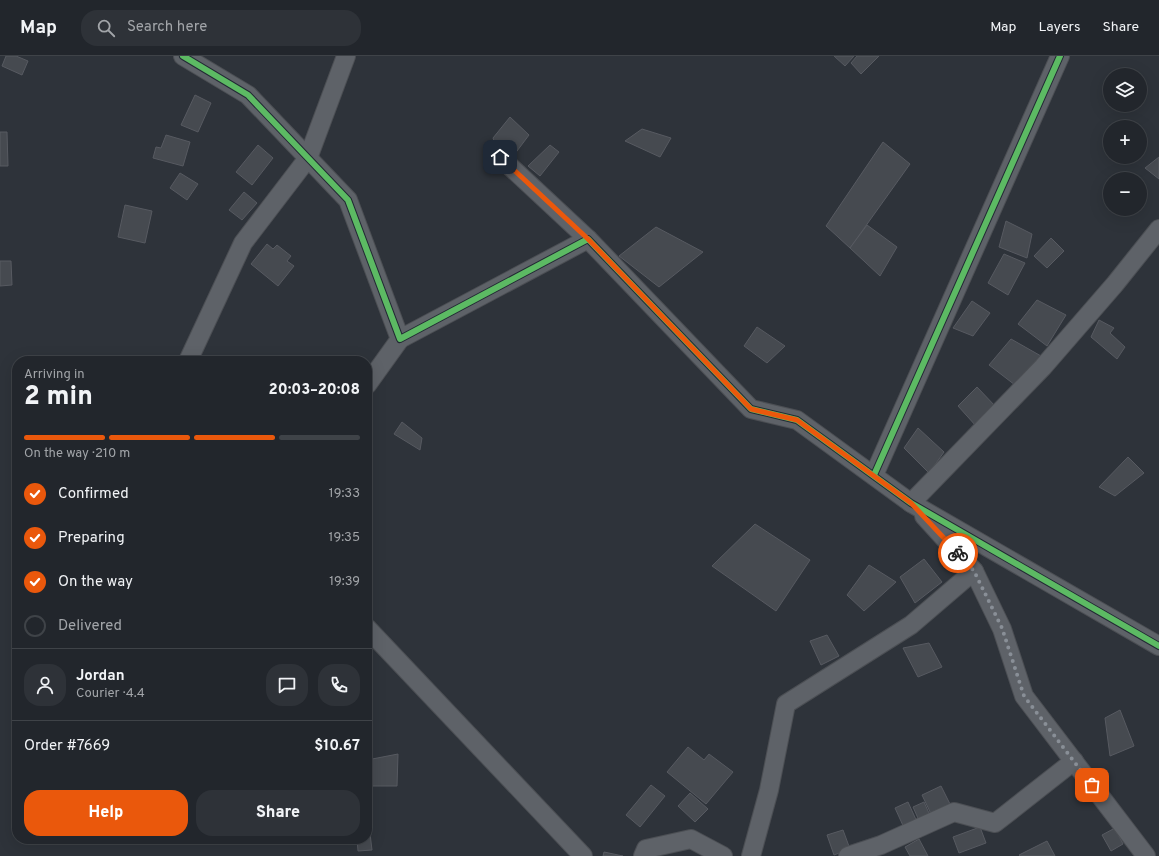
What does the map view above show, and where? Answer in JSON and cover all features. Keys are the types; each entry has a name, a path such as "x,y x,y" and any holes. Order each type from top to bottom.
{"street":[{"path":"183,56 248,95 348,200 400,339"},
{"path":"190,356 243,243 308,158 346,56"},
{"path":"874,475 1060,56"},
{"path":"500,157 588,239 751,409 797,420 911,503 1159,646"},
{"path":"911,503 1043,367 1116,284 1159,229"},
{"path":"372,378 400,339 588,239"},
{"path":"911,503 974,571 1002,628 1024,696 1146,856"},
{"path":"751,856 769,790 786,704 911,625 974,571"},
{"path":"372,633 583,856"},
{"path":"848,856 881,845 954,812 995,823 1074,761"},
{"path":"643,856 646,849 691,839 723,856"}],"building":[{"path":"6,56 16,56 28,61 22,75 2,66"},
{"path":"834,56 854,56 845,66"},
{"path":"857,56 879,56 861,74 851,63"},
{"path":"195,95 211,103 198,132 181,125"},
{"path":"510,117 529,135 514,155 500,157 493,138"},
{"path":"642,129 671,138 660,157 625,141"},
{"path":"0,132 7,132 8,166 0,166"},
{"path":"166,135 190,142 183,166 153,158 156,147 161,148"},
{"path":"883,142 910,164 850,248 826,226"},
{"path":"258,145 273,158 252,185 236,172"},
{"path":"550,145 559,152 540,176 528,166"},
{"path":"1159,157 1159,179 1145,168"},
{"path":"180,173 198,184 187,200 170,188"},
{"path":"244,192 257,203 242,220 229,210"},
{"path":"125,205 152,211 145,243 118,237"},
{"path":"1006,221 1032,234 1027,258 999,247"},
{"path":"867,225 897,247 880,276 850,248"},
{"path":"656,227 703,252 659,287 619,256"},
{"path":"1051,238 1064,251 1047,268 1034,256"},
{"path":"267,244 273,249 277,245 291,256 287,261 294,266 278,286 251,264"},
{"path":"1004,254 1025,263 1008,295 988,283"},
{"path":"0,261 11,261 12,285 0,286"},
{"path":"1037,300 1066,315 1047,346 1018,324"},
{"path":"972,301 990,313 973,336 953,328"},
{"path":"1099,320 1114,328 1110,333 1125,347 1117,359 1091,337"},
{"path":"757,327 785,346 767,363 744,346"},
{"path":"1011,339 1041,356 1015,385 989,365"},
{"path":"977,387 996,407 976,426 958,406"},
{"path":"402,422 422,438 420,450 394,434"},
{"path":"918,428 944,452 929,473 904,448"},
{"path":"1128,457 1144,473 1115,496 1099,487"},
{"path":"755,524 810,560 776,611 712,566"},
{"path":"924,559 942,582 915,603 900,577"},
{"path":"869,565 896,582 864,611 847,595"},
{"path":"827,635 839,656 821,665 810,641"},
{"path":"929,643 942,667 918,677 903,648"},
{"path":"1120,710 1134,746 1110,756 1105,718"},
{"path":"688,747 704,760 709,754 733,772 706,804 667,772"},
{"path":"398,754 397,786 372,786 372,759"},
{"path":"651,785 665,796 640,827 626,815"},
{"path":"941,786 952,808 933,818 922,795"},
{"path":"690,793 708,809 695,822 678,806"},
{"path":"908,802 918,824 905,830 895,808"},
{"path":"924,802 932,820 921,825 913,807"},
{"path":"980,827 986,843 959,853 953,837"},
{"path":"1115,828 1123,844 1111,851 1102,835"},
{"path":"843,830 850,849 834,855 827,835"},
{"path":"919,839 928,856 910,856 905,847"},
{"path":"1047,841 1055,856 1019,855"},
{"path":"357,844 371,844 372,850 358,851"},
{"path":"604,852 623,856 603,856"}],"cycle path":[{"path":"183,56 248,95 348,200 400,339 588,239 751,409 797,420 911,503 1159,646"},
{"path":"874,475 1060,56"}],"way so far":[{"path":"958,553 974,571 1002,628 1024,696 1092,785"}],"route":[{"path":"500,157 588,239 751,409 797,420 911,503 958,553"}]}
